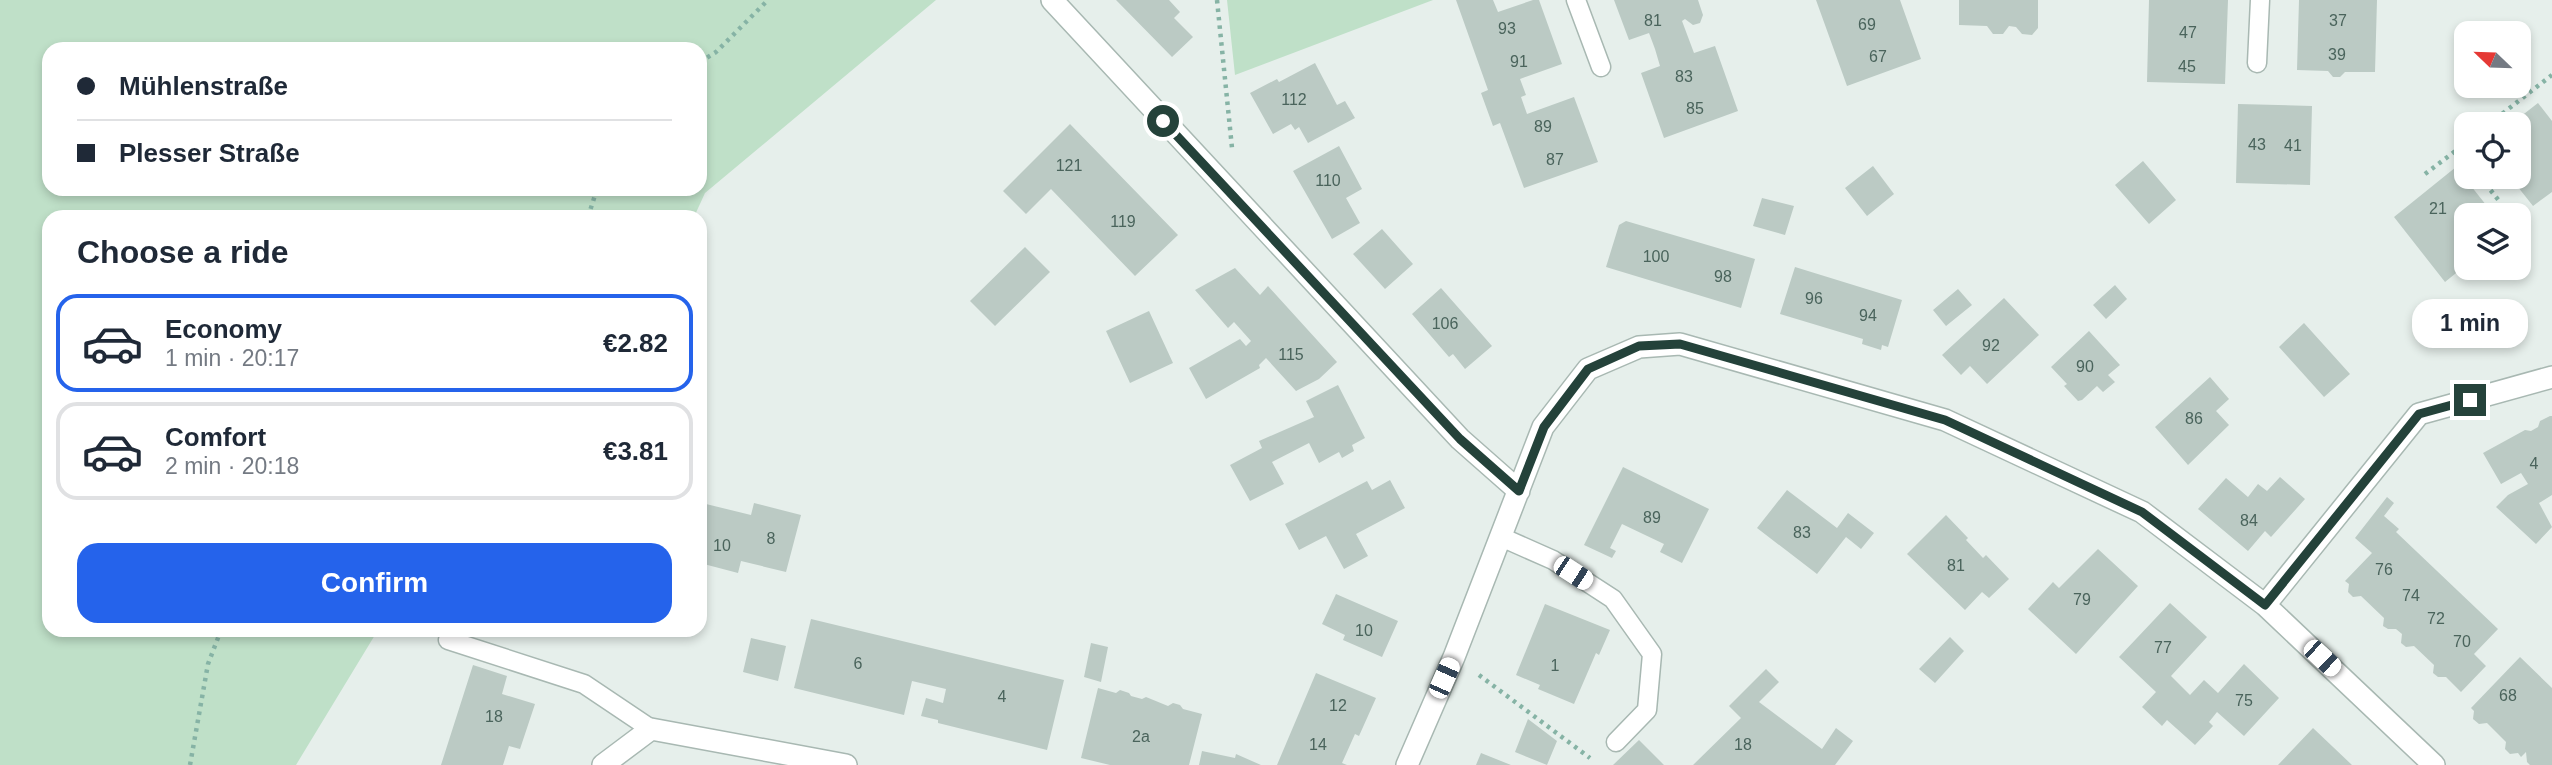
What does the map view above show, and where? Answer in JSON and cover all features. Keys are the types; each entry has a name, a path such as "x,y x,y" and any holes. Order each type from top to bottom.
{"street":[{"path":"1052,0 1460,439 1519,491"},
{"path":"1407,765 1454,657 1544,427 1588,369 1639,346 1680,344 1945,420 2142,512 2265,605 2434,765"},
{"path":"2265,605 2419,414 2552,377"},
{"path":"603,765 650,729 846,765"}],"lane":[{"path":"1576,0 1601,67"},
{"path":"2257,63 2260,0"},
{"path":"1501,537 1553,560 1613,599 1652,654 1647,710 1616,741"},
{"path":"448,640 584,684 650,729"}],"path":[{"path":"707,58 768,0"},
{"path":"1217,0 1237,201"},
{"path":"2504,112 2552,75"},
{"path":"2425,174 2454,151"},
{"path":"2490,189 2500,202"},
{"path":"190,765 208,664 218,637"},
{"path":"1454,657 1599,765"}],"green space":[{"path":"0,0 936,0 707,191 707,42 42,42 42,196 704,196 697,210 42,210 42,637 374,637 296,765 0,765"},
{"path":"1227,0 1433,0 1235,75"}],"building":[{"path":"1116,0 1169,0 1180,12 1174,18 1193,37 1172,57"},
{"path":"1456,0 1493,0 1498,12 1539,0 1562,64 1520,79 1526,95 1521,97 1527,114 1574,97 1598,162 1524,188 1500,123 1493,126 1481,93 1488,90"},
{"path":"1614,0 1698,0 1703,15 1700,23 1693,25 1685,19 1682,21 1694,53 1715,46 1738,111 1664,138 1641,73 1660,66 1655,49 1649,33 1629,40"},
{"path":"1816,0 1900,0 1921,59 1847,86"},
{"path":"1959,0 2038,0 2038,28 2032,35 2022,34 2016,27 2009,26 2003,34 1993,34 1987,26 1959,25"},
{"path":"2149,0 2228,0 2225,84 2147,82"},
{"path":"2299,0 2377,0 2375,72 2345,72 2340,77 2333,77 2328,71 2297,70"},
{"path":"1315,63 1337,105 1345,101 1355,118 1308,143 1299,127 1295,130 1291,124 1273,134 1250,93 1277,79 1279,82"},
{"path":"2538,103 2552,121 2552,192 2533,206 2520,189 2531,189 2531,112 2526,112"},
{"path":"2238,104 2312,106 2310,185 2236,183"},
{"path":"1070,124 1178,235 1135,276 1051,189 1026,214 1003,191"},
{"path":"1339,146 1362,189 1346,198 1360,223 1332,239 1293,171"},
{"path":"2143,161 2176,200 2149,224 2115,185"},
{"path":"1873,166 1894,194 1867,216 1845,188"},
{"path":"2454,169 2454,189 2473,189 2484,203 2454,203 2454,275 2445,282 2394,217"},
{"path":"1762,198 1794,206 1785,235 1753,226"},
{"path":"1626,221 1755,259 1741,308 1606,267 1619,225"},
{"path":"1382,229 1413,264 1385,289 1353,254"},
{"path":"1025,247 1050,272 995,326 970,301"},
{"path":"1795,267 1902,300 1888,347 1882,345 1881,350 1862,344 1863,339 1780,314"},
{"path":"1235,268 1260,295 1268,286 1337,362 1319,379 1296,391 1266,358 1259,365 1260,368 1206,399 1189,368 1240,339 1246,346 1251,341 1234,322 1228,328 1195,290"},
{"path":"2115,285 2127,299 2106,319 2093,305"},
{"path":"1441,288 1492,346 1465,369 1453,354 1449,357 1412,314"},
{"path":"1958,289 1972,305 1946,326 1933,310"},
{"path":"2004,298 2039,335 1987,384 1970,366 1961,375 1942,355"},
{"path":"1149,311 1173,363 1130,383 1106,331"},
{"path":"2304,323 2350,374 2324,397 2279,347"},
{"path":"2089,331 2120,365 2108,375 2115,382 2103,392 2097,386 2078,401 2051,367"},
{"path":"2210,377 2229,399 2216,411 2229,425 2188,465 2155,427"},
{"path":"1338,385 1365,438 1352,445 1354,451 1342,458 1339,452 1319,463 1309,443 1272,462 1284,484 1250,501 1230,465 1262,448 1259,441 1314,417 1306,401"},
{"path":"2550,416 2552,495 2539,503 2552,527 2536,544 2496,507 2508,495 2528,484 2521,473 2501,484 2483,453 2525,430 2531,431 2538,427 2540,421"},
{"path":"1623,467 1709,509 1682,563 1660,552 1664,544 1622,524 1610,548 1616,551 1612,558 1584,545"},
{"path":"2280,477 2305,499 2271,537 2265,531 2248,551 2198,509 2226,478 2248,497 2258,484 2267,491"},
{"path":"1390,480 1405,508 1356,534 1368,556 1344,569 1326,536 1299,550 1285,524 1367,481 1372,490"},
{"path":"1787,490 1837,528 1848,513 1874,533 1861,549 1846,537 1817,574 1757,528"},
{"path":"2387,497 2394,503 2384,516 2399,529 2396,532 2498,629 2474,654 2486,666 2461,692 2446,677 2438,677 2433,673 2434,665 2414,646 2406,647 2401,643 2402,634 2396,629 2383,626 2384,618 2361,596 2353,597 2348,592 2349,584 2345,581 2372,553 2355,538"},
{"path":"754,503 801,515 786,572 741,561 738,573 707,565 707,504 751,515"},
{"path":"1946,515 1983,558 1986,555 2009,579 1989,598 1982,592 1965,610 1907,554"},
{"path":"2098,549 2138,586 2076,654 2028,609 2053,582 2059,588"},
{"path":"1336,594 1398,621 1382,657 1343,640 1345,635 1322,624"},
{"path":"2170,603 2207,637 2171,676 2190,695 2204,680 2218,693 2244,664 2279,698 2244,736 2217,712 2209,722 2213,726 2195,745 2167,720 2162,726 2142,707 2156,692 2119,657"},
{"path":"1545,604 1610,630 1599,655 1596,653 1574,704 1538,689 1540,685 1516,675"},
{"path":"811,619 1064,680 1047,750 938,723 938,720 921,716 926,698 943,703 946,689 912,681 904,715 794,688"},
{"path":"1950,637 1964,651 1935,683 1919,669"},
{"path":"751,638 786,646 778,681 743,672"},
{"path":"1091,643 1108,647 1101,682 1084,677"},
{"path":"2520,657 2552,688 2552,765 2530,765 2526,752 2521,757 2518,753 2510,754 2505,749 2506,742 2487,723 2479,724 2473,719 2474,711 2471,708"},
{"path":"473,665 507,676 502,694 535,704 520,749 509,746 503,765 441,765"},
{"path":"1766,669 1779,682 1759,702 1822,749 1836,728 1853,741 1835,765 1693,765 1741,718 1729,706"},
{"path":"1316,673 1376,698 1359,736 1355,734 1342,763 1347,765 1277,765"},
{"path":"1098,688 1116,693 1120,690 1131,696 1142,699 1146,697 1168,706 1173,703 1202,714 1189,765 1110,765 1081,758"},
{"path":"1528,719 1557,741 1547,765 1515,752"},
{"path":"2313,728 2352,765 2278,765"},
{"path":"1639,740 1664,765 1613,765"},
{"path":"1202,751 1235,758 1236,754 1261,765 1199,765"},
{"path":"1481,753 1511,765 1476,765"}],"route":[{"path":"1163,121 1460,439 1519,491 1544,427 1588,369 1639,346 1680,344 1945,420 2142,512 2265,605 2419,414 2470,400"}]}
